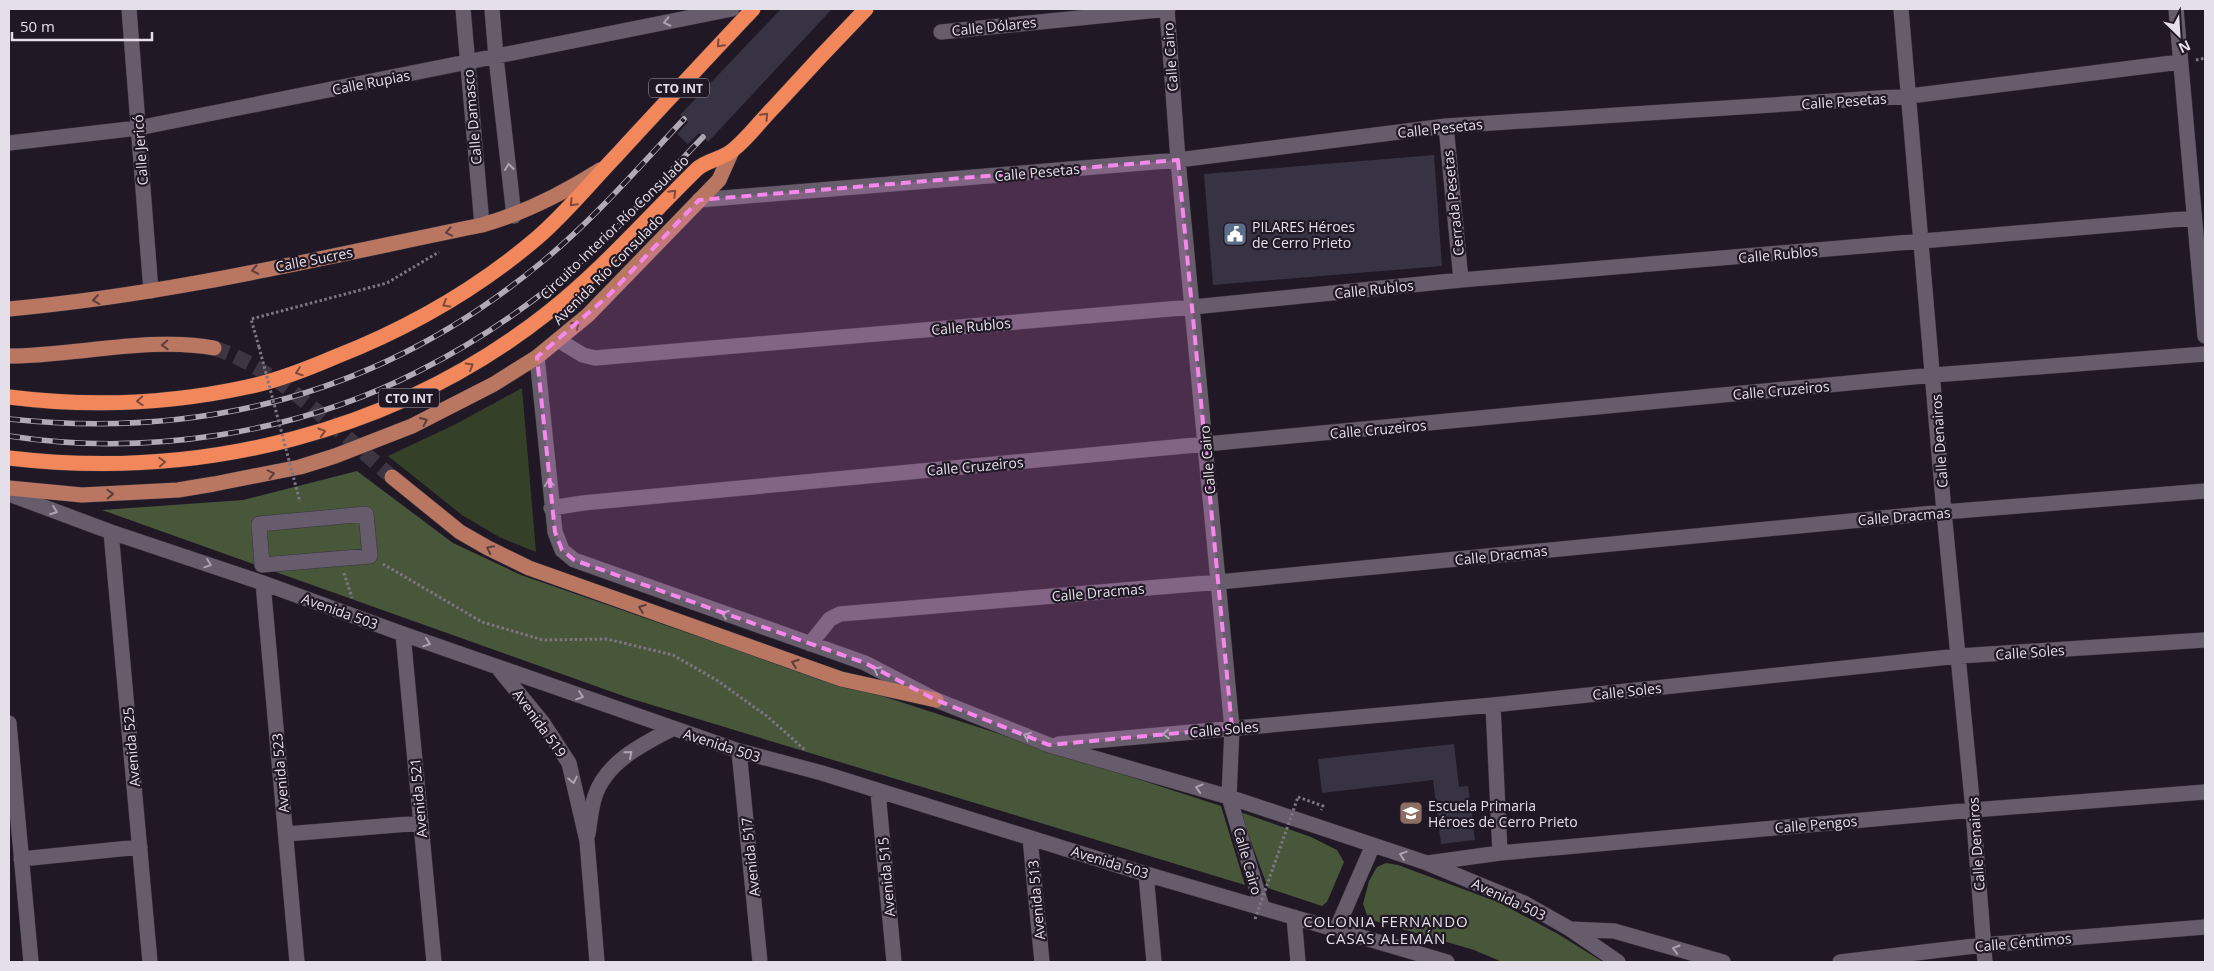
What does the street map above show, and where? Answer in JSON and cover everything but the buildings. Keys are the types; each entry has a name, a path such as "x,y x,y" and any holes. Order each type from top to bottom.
{"highway":[{"name":"CTO INT","path":"9,397 42,401 94,403 200,396 248,387 301,371 409,325 452,301 536,238 575,202 753,9"},
{"name":"Avenida Río Consulado","path":"732,151 866,9"},
{"name":"Circuito Interior Río Consulado","path":"9,458 111,464 191,459 290,441 373,414 444,381 518,336 586,280 701,166 732,151"}],"main road":[{"name":"Avenida Río Consulado","path":"9,488 82,495 128,493 214,484 300,467 336,456 412,426 494,384 537,357 558,340 608,296 719,180 732,151"},
{"name":"Calle Sucres","path":"9,309 82,302 151,291 482,225 514,216 574,187 606,167"},
{"path":"9,356 169,345 196,345 214,348"},
{"path":"392,477 460,532 529,568 841,679 936,700"}],"street":[{"name":"Calle Jericó","path":"129,9 151,291"},
{"name":"Calle Damasco","path":"463,9 482,225"},
{"name":"Calle Damasco","path":"492,9 514,216"},
{"name":"Calle Rupias","path":"9,143 138,128 732,9"},
{"name":"Calle Dólares","path":"941,32 1167,9"},
{"name":"Calle Cairo","path":"1167,9 1178,160 1194,307 1232,728 1229,797 1259,913"},
{"name":"Calle Denairos","path":"1901,9 1910,96 1920,242 1934,375 1944,512 1959,656 1985,962"},
{"path":"2176,9 2205,336"},
{"name":"Calle Pesetas","path":"699,200 1178,160 1446,126 1910,96 2180,62"},
{"name":"Cerrada Pesetas","path":"1446,126 1461,280"},
{"name":"Calle Rublos","path":"558,340 583,355 595,358 1194,307 1461,280 2194,218"},
{"name":"Calle Cruzeiros","path":"551,508 583,502 1206,445 1934,375 2205,354"},
{"path":"537,357 551,508"},
{"name":"Calle Dracmas","path":"810,644 833,616 840,614 1218,582 1944,512 2205,491"},
{"name":"Avenida 503","path":"9,494 111,532 262,583 672,729 1146,874 1259,913 1294,917 1429,959 1447,962"},
{"name":"Avenida 503","path":"551,508 555,532 562,550 574,560 865,663 936,700 1049,745 1229,797 1427,863 1524,903 1570,929 1618,962"},
{"path":"366,514 370,556 262,565 259,524 366,514"},
{"name":"Avenida 525","path":"111,532 150,962"},
{"name":"Avenida 523","path":"262,583 297,962"},
{"name":"Avenida 521","path":"403,634 434,962"},
{"name":"Calle Soles","path":"1049,745 1494,705 1959,656 2205,640"},
{"name":"Avenida 519","path":"498,668 544,723 569,764 586,841 596,962"},
{"path":"1494,705 1500,853"},
{"path":"9,723 30,962"},
{"name":"Avenida 519","path":"586,841 595,795 603,778 632,750 672,729"},
{"name":"Avenida 517","path":"740,751 760,962"},
{"name":"Avenida 515","path":"878,792 894,962"},
{"name":"Calle Pengos","path":"1427,863 1500,853 1973,810 2205,792"},
{"path":"286,834 421,823"},
{"name":"Avenida 513","path":"1030,838 1042,962"},
{"path":"1336,930 1373,845"},
{"path":"21,859 140,847"},
{"path":"1146,874 1154,962"},
{"path":"1294,917 1298,962"},
{"name":"Calle Céntimos","path":"1840,962 1983,945 2205,927"},
{"path":"1570,929 1614,931 1723,962"}],"path":[{"path":"300,502 251,319 387,283 442,250"},
{"path":"370,556 482,622 543,640 607,639 672,655 718,681 768,716 807,752 822,774"},
{"path":"340,558 358,618"},
{"path":"1259,913 1298,797 1323,806"}],"highlighted area":[{"path":"1178,160 1232,728 1049,745 936,700 865,663 574,560 562,550 555,532 537,357 608,296 699,200"}],"green space":[{"path":"522,388 536,552 499,537 462,515 388,456 456,424"},
{"path":"357,471 453,543 521,575 691,634 1221,806 1245,885 629,698 102,510 243,500"},
{"path":"1240,812 1311,837 1337,850 1344,862 1327,902 1322,906 1268,888"},
{"path":"1386,863 1398,865 1498,902 1558,934 1603,962 1502,962 1474,950 1375,921 1367,915 1363,904 1369,881 1377,867"}],"tunnel":[{"path":"214,348 238,358 285,386 330,422 392,477"}],"railway":[{"path":"9,419 83,424 154,421 224,413 292,397 358,374 421,344 483,307 542,262 598,211 684,119"},
{"path":"9,436 61,442 114,444 219,435 271,425 322,411 372,393 456,351 509,318 543,293 597,247 703,137"}],"place":[{"name":"PILARES Héroes de Cerro Prieto","path":"1235,234"},
{"name":"Escuela Primaria Héroes de Cerro Prieto","path":"1411,813"}],"district":[{"name":"COLONIA FERNANDO CASAS ALEMÁN","path":"1386,930"}]}
